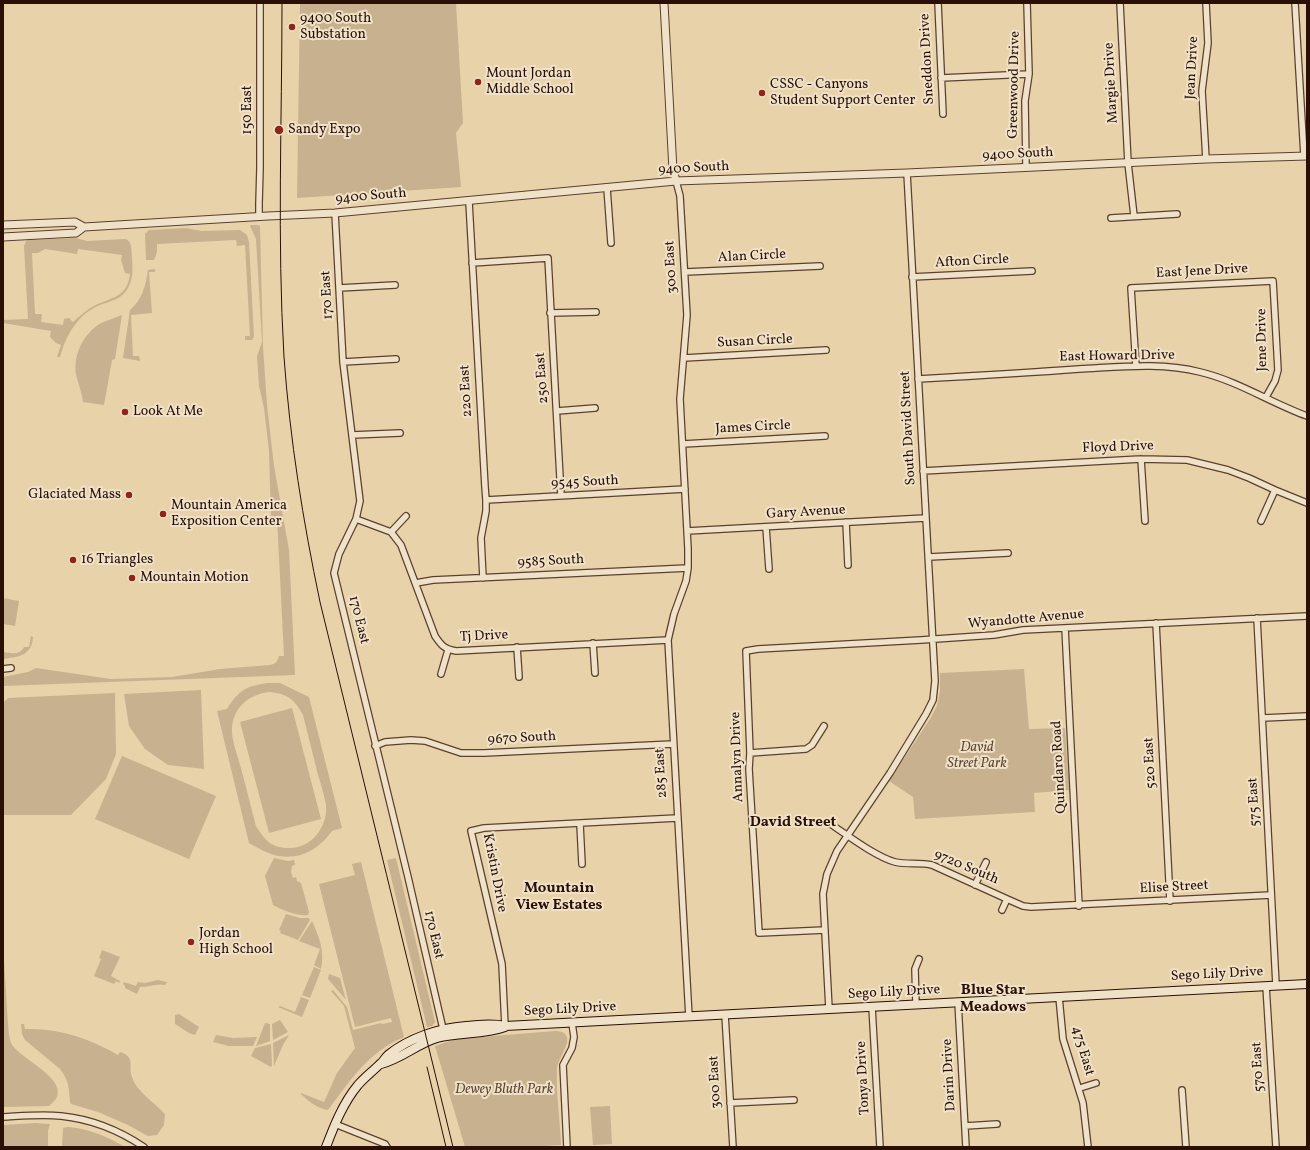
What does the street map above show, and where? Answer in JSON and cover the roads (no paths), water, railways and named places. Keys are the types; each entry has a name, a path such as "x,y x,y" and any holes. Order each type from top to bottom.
{"main road":[{"name":"Sego Lily Drive","path":"326,1147 342,1110 357,1086 381,1064 387,1056 406,1044 425,1035 450,1027 493,1024 506,1026 572,1023 1307,984"},
{"name":"Sego Lily Drive","path":"381,1064 391,1061 415,1047 436,1039 459,1034 494,1031 506,1026"}],"street":[{"name":"150 East","path":"259,217 260,3"},
{"name":"300 East","path":"664,3 672,163 680,196 687,316 680,399 687,531"},
{"name":"Sneddon Drive","path":"938,3 943,114"},
{"name":"Greenwood Drive","path":"1026,167 1025,101 1029,74 1027,3"},
{"name":"Margie Drive","path":"1120,3 1128,163 1134,216"},
{"name":"Jean Drive","path":"1206,3 1208,43 1202,91 1206,159"},
{"path":"1295,3 1305,156"},
{"path":"941,78 1029,74"},
{"name":"9400 South","path":"3,225 75,222 84,227 335,214 676,181 1305,156"},
{"name":"South David Street","path":"825,930 823,894 826,879 837,851 890,773 933,700 934,681 929,558 907,173"},
{"path":"607,188 611,243"},
{"name":"220 East","path":"469,202 486,500 481,538 483,578"},
{"name":"170 East","path":"335,214 343,362 360,501 356,519 339,554 334,573 443,1029"},
{"path":"1111,218 1177,214"},
{"name":"9400 South","path":"3,237 76,233 84,227"},
{"name":"250 East","path":"472,263 548,258 550,313 562,496"},
{"name":"Alan Circle","path":"685,272 820,266"},
{"name":"Afton Circle","path":"912,277 1032,271"},
{"name":"East Jene Drive","path":"1136,366 1131,288 1273,281"},
{"name":"Jene Drive","path":"1266,397 1275,381 1278,370 1273,281"},
{"path":"339,288 395,285"},
{"path":"550,313 596,312"},
{"name":"Susan Circle","path":"684,358 826,350"},
{"path":"343,362 396,359"},
{"name":"East Howard Drive","path":"918,379 1136,366 1179,367 1219,377 1238,384 1307,416"},
{"path":"557,411 594,408"},
{"path":"352,435 400,433"},
{"name":"James Circle","path":"683,444 825,436"},
{"path":"1142,458 1145,521"},
{"name":"Floyd Drive","path":"923,471 1142,458 1187,460 1228,470 1307,503"},
{"name":"9545 South","path":"486,500 685,489"},
{"path":"1261,521 1275,490"},
{"path":"356,519 392,532 406,516"},
{"name":"Gary Avenue","path":"687,531 926,518"},
{"path":"846,522 848,565"},
{"path":"766,527 769,569"},
{"name":"285 East","path":"687,531 688,568 686,581 674,614 668,640 689,1017"},
{"name":"Tj Drive","path":"392,532 401,545 435,636 441,646 448,650 456,651 668,640"},
{"path":"929,558 1008,554"},
{"name":"9585 South","path":"416,583 433,580 688,568"},
{"name":"Wyandotte Avenue","path":"746,651 758,649 994,635 1023,630 1307,616"},
{"name":"575 East","path":"1257,618 1276,985"},
{"name":"520 East","path":"1156,623 1170,900"},
{"name":"Quindaro Road","path":"1065,628 1079,906"},
{"path":"593,643 596,673"},
{"path":"517,647 518,677"},
{"path":"441,674 448,650"},
{"name":"Annalyn Drive","path":"746,651 750,753 749,769 759,933 825,930"},
{"path":"3,669 11,668"},
{"path":"1263,718 1307,716"},
{"path":"750,753 806,749 812,746 824,726"},
{"name":"9670 South","path":"376,746 385,742 411,740 425,741 461,753 476,753 673,744"},
{"name":"Kristin Drive","path":"506,1026 502,964 471,831 484,828 677,818"},
{"name":"9720 South","path":"830,823 886,860 898,863 925,863 932,865 1023,906 1079,906"},
{"path":"580,824 582,864"},
{"path":"975,885 986,862"},
{"name":"Elise Street","path":"1079,906 1170,900 1271,896"},
{"path":"1002,910 1007,899"},
{"path":"825,930 829,1009"},
{"path":"916,1004 915,969 919,959"},
{"name":"570 East","path":"1266,986 1276,1147"},
{"name":"475 East","path":"1059,997 1063,1039 1080,1088 1086,1118 1088,1147"},
{"name":"Darin Drive","path":"958,1002 966,1147"},
{"name":"Tonya Drive","path":"872,1007 880,1147"},
{"name":"300 East","path":"725,1014 733,1147"},
{"path":"567,1147 563,1065 572,1048 574,1037 572,1023"},
{"name":"475 East","path":"1080,1088 1096,1083"},
{"path":"1182,1090 1186,1147"},
{"path":"730,1103 794,1100"},
{"path":"3,1117 62,1116 111,1130 124,1135 144,1147"},
{"path":"335,1124 385,1144 387,1147"},
{"path":"965,1126 997,1124"}],"tram line":[{"path":"282,3 280,224 282,313 284,357 298,480 320,602 453,1147"},
{"path":"427,1067 446,1147"}],"place":[{"name":"9400 South Substation","path":"292,27"},
{"name":"Mount Jordan Middle School","path":"478,82"},
{"name":"CSSC - Canyons Student Support Center","path":"762,93"},
{"name":"Sandy Expo","path":"279,130"},
{"name":"Look At Me","path":"125,412"},
{"name":"Glaciated Mass","path":"129,495"},
{"name":"Mountain America Exposition Center","path":"163,514"},
{"name":"16 Triangles","path":"73,560"},
{"name":"Mountain Motion","path":"132,578"},
{"name":"Jordan High School","path":"191,942"}],"district":[{"name":"David Street","path":"793,823"},
{"name":"Mountain View Estates","path":"559,898"},
{"name":"Blue Star Meadows","path":"993,1000"}],"park label":[{"name":"David Street Park","path":"977,756"},
{"name":"Dewey Bluth Park","path":"504,1090"}]}
